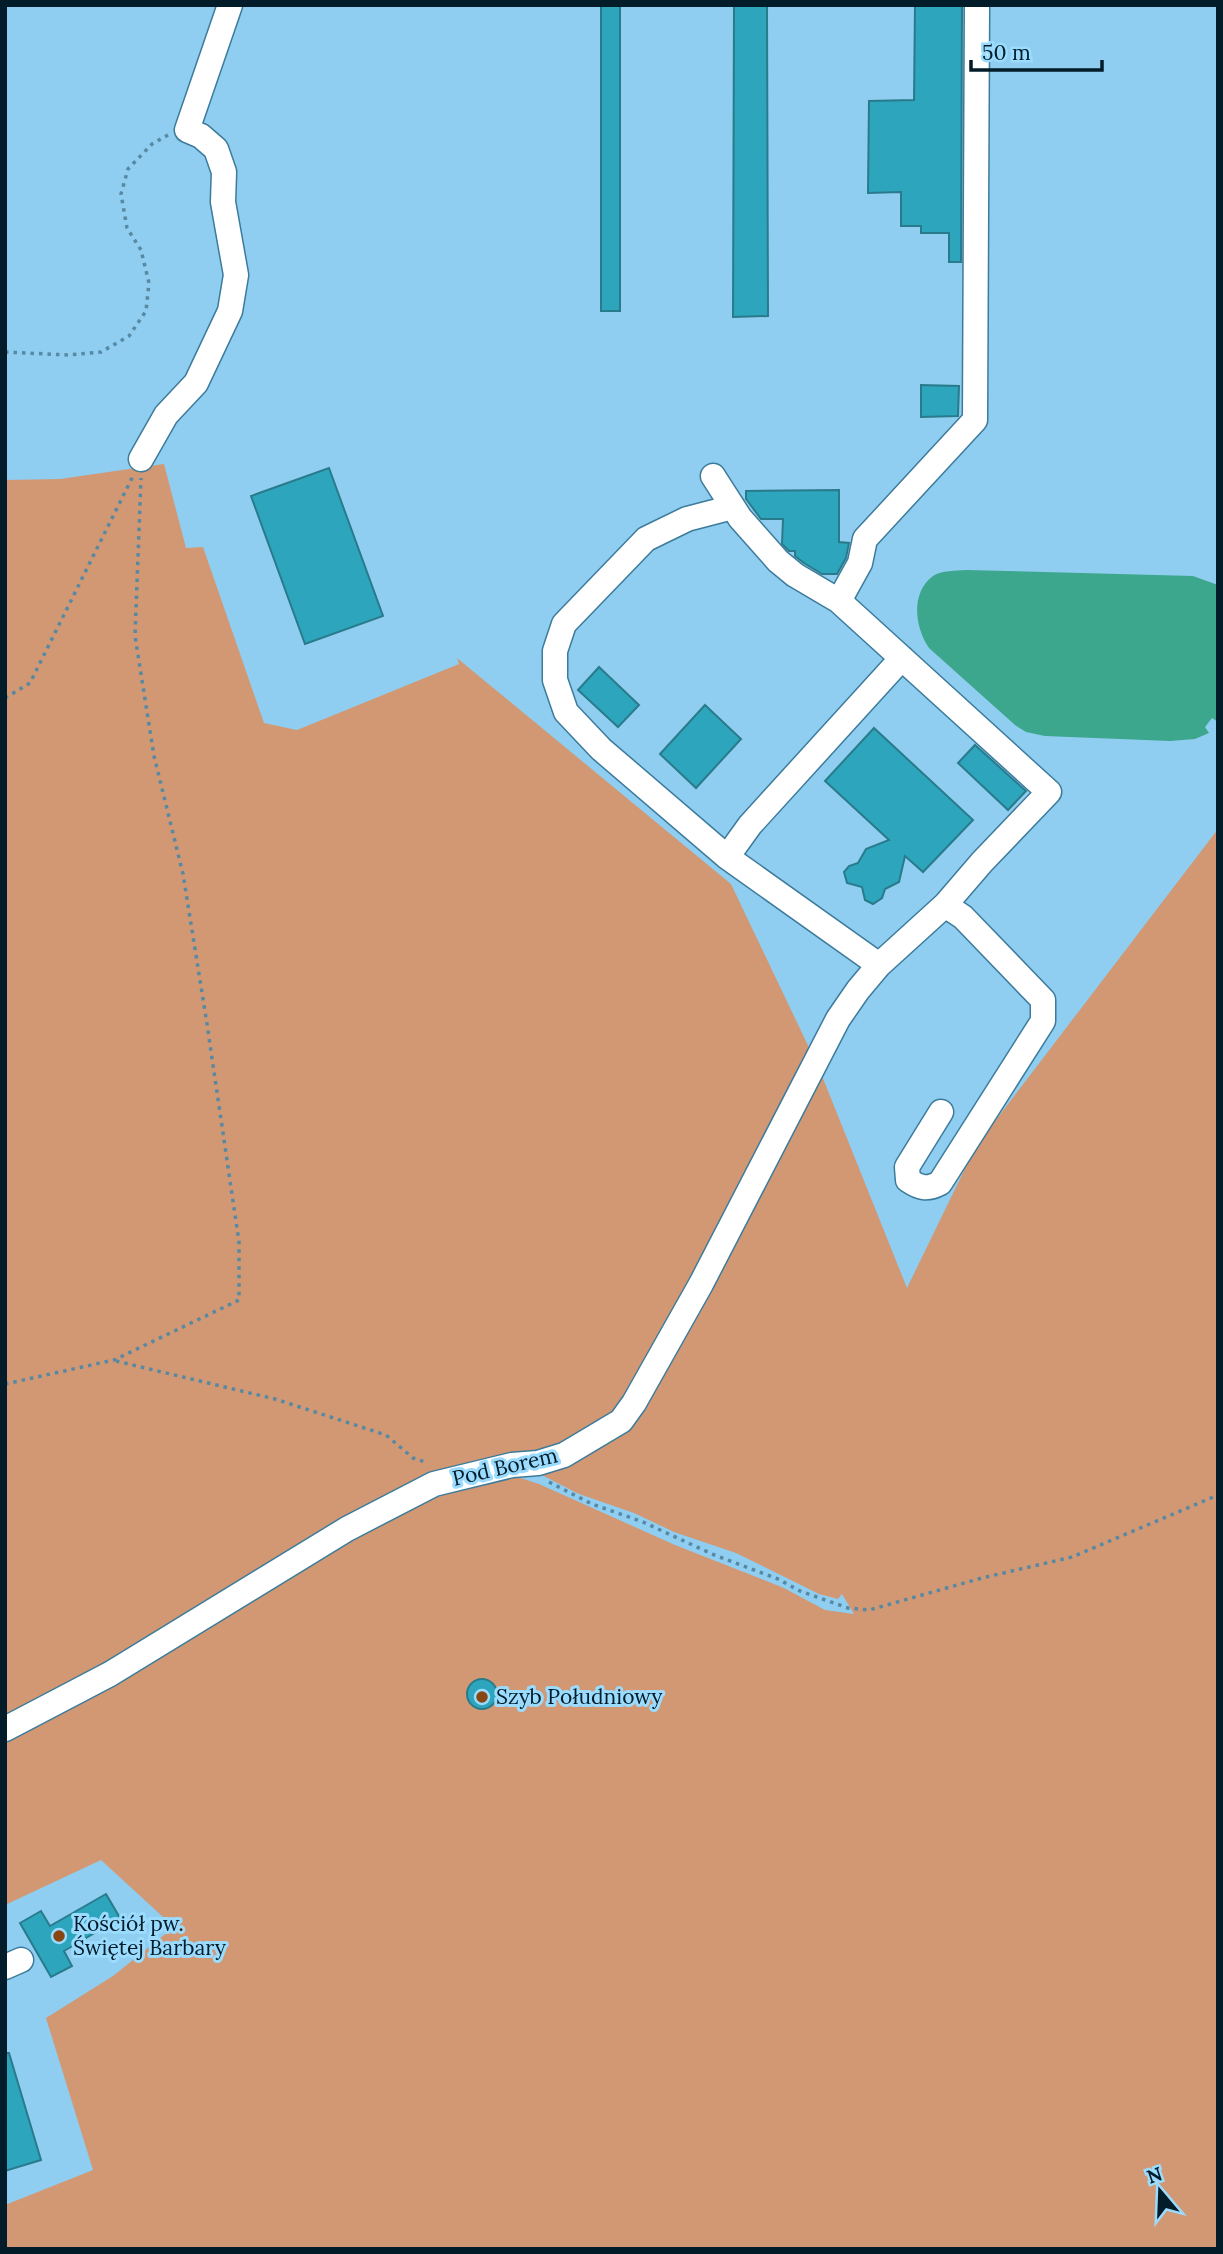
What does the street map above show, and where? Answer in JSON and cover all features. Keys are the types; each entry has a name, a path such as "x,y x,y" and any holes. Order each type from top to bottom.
{"street":[{"path":"141,458 166,415 197,383 230,311 236,275 223,202 224,172 216,149 201,136 187,130 230,5"},
{"path":"839,601 860,563 864,539 975,420 977,5"},
{"path":"713,476 733,507 778,561 795,575 839,601 902,658 750,825 727,857"},
{"path":"733,507 687,519 646,539 564,624 555,651 555,680 566,712 601,749 727,857 879,965"},
{"name":"Pod Borem","path":"5,1729 110,1674 347,1530 434,1484 512,1465 538,1463 564,1454 621,1421 634,1403 701,1283 838,1019 879,965 945,905 1049,792 902,658"},
{"path":"941,1112 907,1167 908,1180 918,1187 930,1189 940,1183 1043,1021 1043,1000 963,917 945,905"}],"path":[{"path":"5,352 68,355 101,352 129,336 146,311 149,283 141,250 127,228 121,194 128,169 152,144 164,136 187,130"},
{"path":"5,698 30,683 141,458"},
{"path":"5,1384 114,1360 239,1300 239,1242 205,1010 183,874 154,756 135,636 141,458"},
{"path":"114,1360 275,1399 386,1436 413,1458 463,1476"},
{"path":"542,1479 592,1504 643,1522 712,1554 778,1579 800,1591 848,1608 869,1610 982,1578 1072,1557 1218,1495"}],"shaded area":[{"path":"164,464 186,548 203,547 264,723 297,730 459,664 457,658 731,884 814,1058 627,1404 559,1452 479,1462 5,1722 5,480 60,479"},
{"path":"966,570 1193,576 1218,585 1218,722 1212,718 1205,727 1209,733 1195,739 1170,741 1045,736 1026,732 929,648 920,631 918,601 926,583 941,573"},
{"path":"1218,829 1218,2249 5,2249 5,2205 93,2170 46,2018 113,1976 174,1927 101,1860 5,1905 5,1736 436,1489 505,1473 539,1484 675,1545 784,1588 825,1610 854,1614 842,1594 838,1599 819,1594 736,1553 674,1532 634,1513 579,1494 532,1470 602,1440 822,1076 907,1288 976,1146"}],"building":[{"path":"601,5 620,5 620,311 601,311"},
{"path":"734,5 767,5 768,316 733,317"},
{"path":"915,5 962,5 961,262 949,262 949,233 921,233 921,226 901,226 901,192 868,193 869,101 914,100"},
{"path":"921,385 959,386 958,416 921,417"},
{"path":"329,468 383,616 305,644 251,496"},
{"path":"839,490 839,542 849,543 846,558 837,574 822,574 795,556 795,551 789,551 782,544 783,519 761,519 746,499 746,491"},
{"path":"599,667 639,705 618,727 578,690"},
{"path":"705,705 741,739 696,788 660,754"},
{"path":"874,728 973,820 923,872 905,856 899,882 885,889 882,898 873,904 865,900 862,887 847,883 844,872 849,866 858,863 866,849 889,840 825,781"},
{"path":"975,745 1026,791 1008,810 958,763"},
{"name":"Szyb Południowy","path":"482,1679 488,1680 496,1688 496,1700 488,1708 482,1709 476,1708 468,1700 467,1694 468,1688 476,1680"},
{"name":"Kościół pw. Świętej Barbary","path":"106,1894 120,1918 64,1951 72,1966 51,1977 20,1923 41,1911 50,1926"},
{"path":"5,2053 9,2053 41,2160 5,2171"}],"place":[{"name":"Szyb Południowy","path":"482,1697"},
{"name":"Kościół pw. Świętej Barbary","path":"59,1936"}]}
